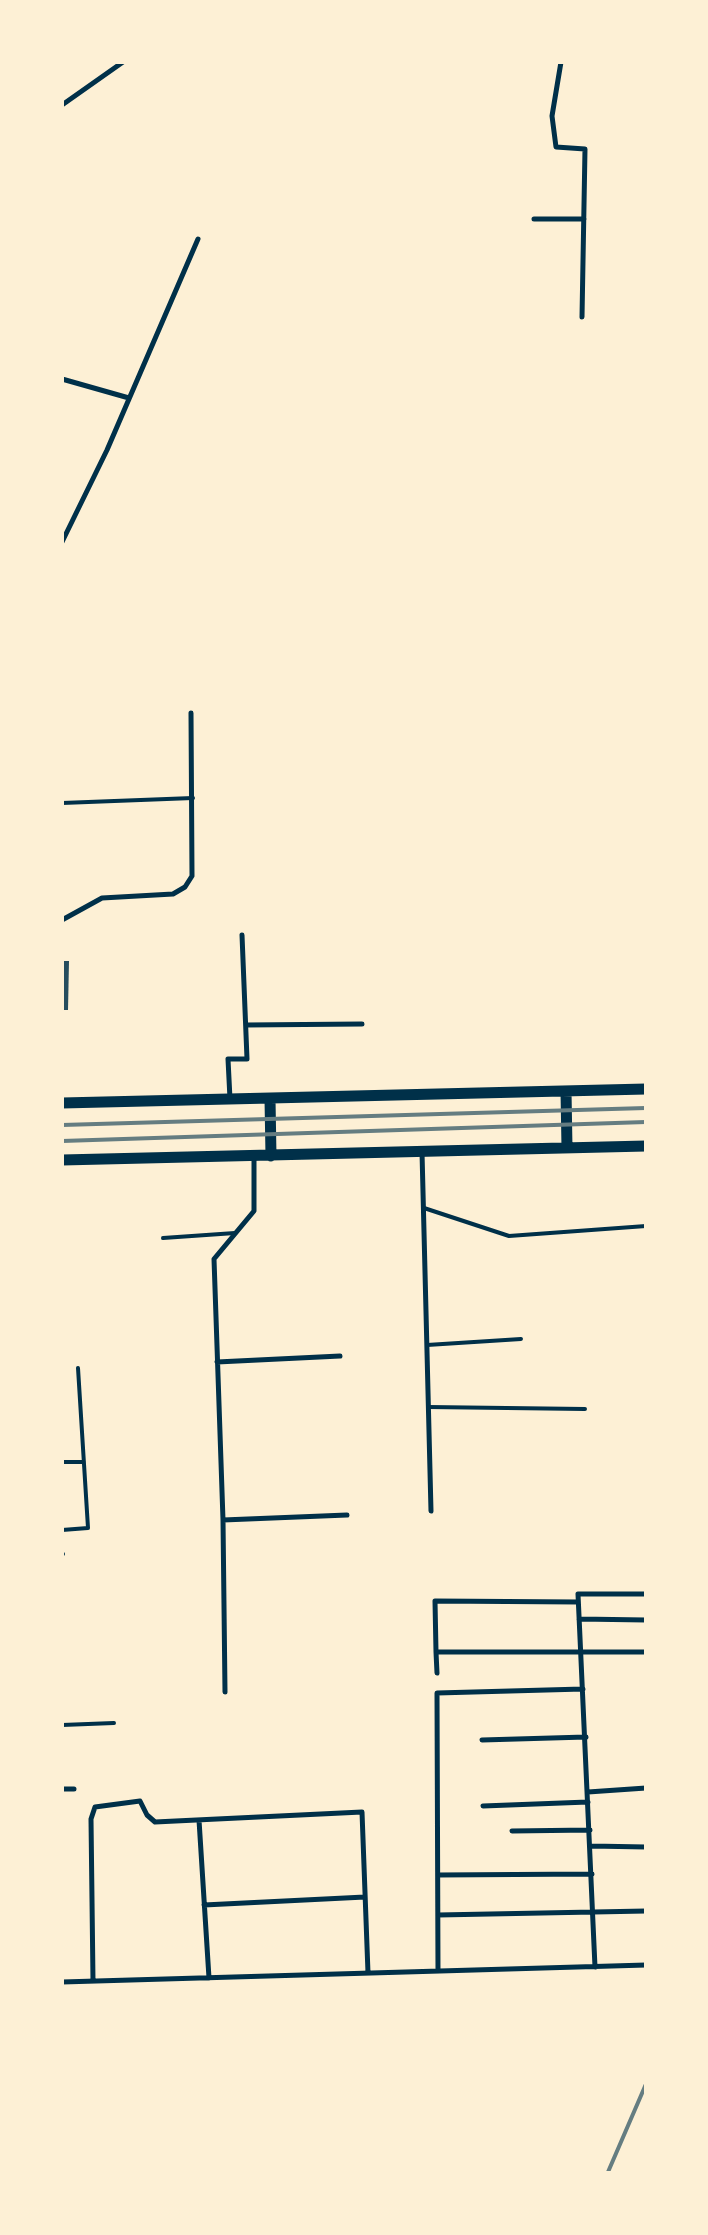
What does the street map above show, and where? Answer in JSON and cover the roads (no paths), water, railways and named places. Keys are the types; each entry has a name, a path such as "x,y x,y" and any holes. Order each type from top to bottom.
{"highway":[{"path":"62,1104 646,1089"},
{"path":"566,1091 567,1148"},
{"path":"270,1098 271,1156"},
{"path":"62,1160 646,1146"}],"street":[{"path":"62,105 123,62"},
{"path":"561,62 552,116 556,147 585,149 582,318"},
{"path":"534,219 584,219"},
{"path":"62,542 129,398 198,239"},
{"path":"62,379 129,398"},
{"path":"62,920 102,898 173,894 185,887 192,876 191,713"},
{"path":"230,1099 228,1060 247,1058 242,935"},
{"path":"246,1025 362,1024"},
{"path":"422,1150 431,1511"},
{"path":"225,1692 223,1520 214,1259 254,1211 254,1156"},
{"path":"217,1362 340,1356"},
{"path":"223,1520 346,1515"},
{"path":"595,1967 578,1594 646,1594"},
{"path":"437,1673 436,1600 578,1602"},
{"path":"579,1619 646,1620"},
{"path":"436,1652 646,1652"},
{"path":"438,1971 437,1694 583,1689"},
{"path":"482,1740 586,1737"},
{"path":"62,1789 74,1788"},
{"path":"588,1792 646,1788"},
{"path":"93,1981 90,1819 95,1807 140,1801 147,1815 156,1822 362,1812 368,1973"},
{"path":"483,1806 588,1802"},
{"path":"199,1820 209,1978"},
{"path":"512,1831 590,1830"},
{"path":"590,1846 646,1847"},
{"path":"438,1875 592,1874"},
{"path":"204,1905 365,1897"},
{"path":"438,1915 646,1911"},
{"path":"62,1982 646,1965"}],"lane":[{"path":"62,803 193,798"},
{"path":"424,1208 509,1236 646,1226"},
{"path":"163,1238 235,1233"},
{"path":"427,1346 522,1339"},
{"path":"62,1530 88,1528 78,1368"},
{"path":"428,1407 585,1409"},
{"path":"62,1462 84,1462"},
{"path":"62,1724 114,1723"}],"railway":[{"path":"62,1125 646,1108"},
{"path":"62,1141 646,1122"},
{"path":"608,2172 646,2084"}]}
